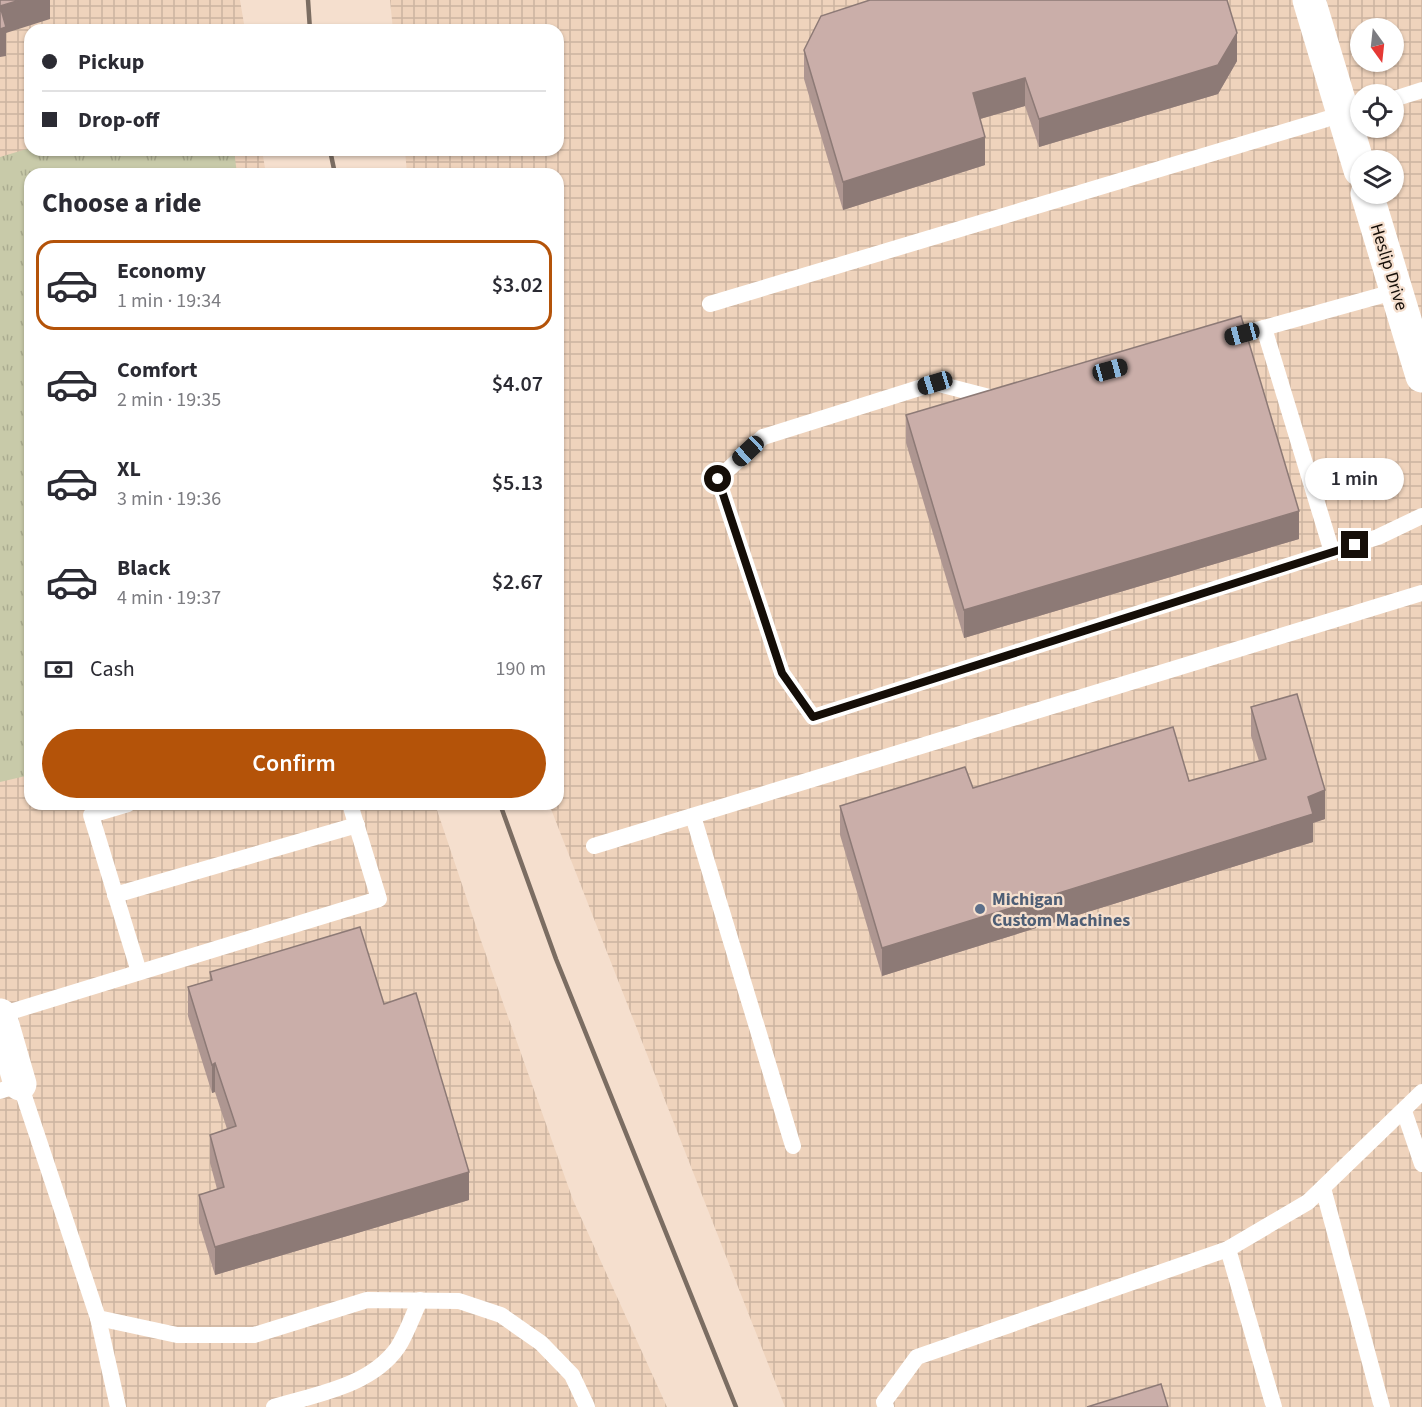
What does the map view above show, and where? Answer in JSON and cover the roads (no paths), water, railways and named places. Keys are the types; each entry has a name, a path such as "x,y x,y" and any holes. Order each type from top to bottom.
{"street":[{"path":"1309,0 1350,107"},
{"name":"Heslip Drive","path":"1370,204 1422,376"},
{"path":"0,1015 10,1088"}],"lane":[{"path":"1404,96 1422,90"},
{"path":"710,304 1350,113"},
{"path":"1206,344 1397,291"},
{"path":"1264,328 1332,552"},
{"path":"1012,397 1000,400 935,383 763,437 718,479 782,673 813,717 1378,537 1422,516"},
{"path":"594,846 1422,593"},
{"path":"108,810 91,815 139,972"},
{"path":"0,1015 379,899 352,810"},
{"path":"693,816 793,1146"},
{"path":"115,895 357,825"},
{"path":"10,1088 51,1173 98,1318 118,1407"},
{"path":"886,1407 885,1402 917,1358 1228,1249 1308,1202 1422,1092"},
{"path":"1404,1111 1422,1164"},
{"path":"1323,1188 1383,1407"},
{"path":"1228,1249 1274,1407"},
{"path":"98,1318 177,1335 254,1335 367,1300 459,1301 501,1316 541,1343 572,1375 588,1407"},
{"path":"274,1407 341,1386 372,1373 398,1347 420,1300"}],"railway":[{"path":"308,0 310,24"},
{"path":"331,156 334,168"},
{"path":"502,810 556,959 736,1407"}],"place":[{"name":"Michigan Custom Machines","path":"980,909"}]}
